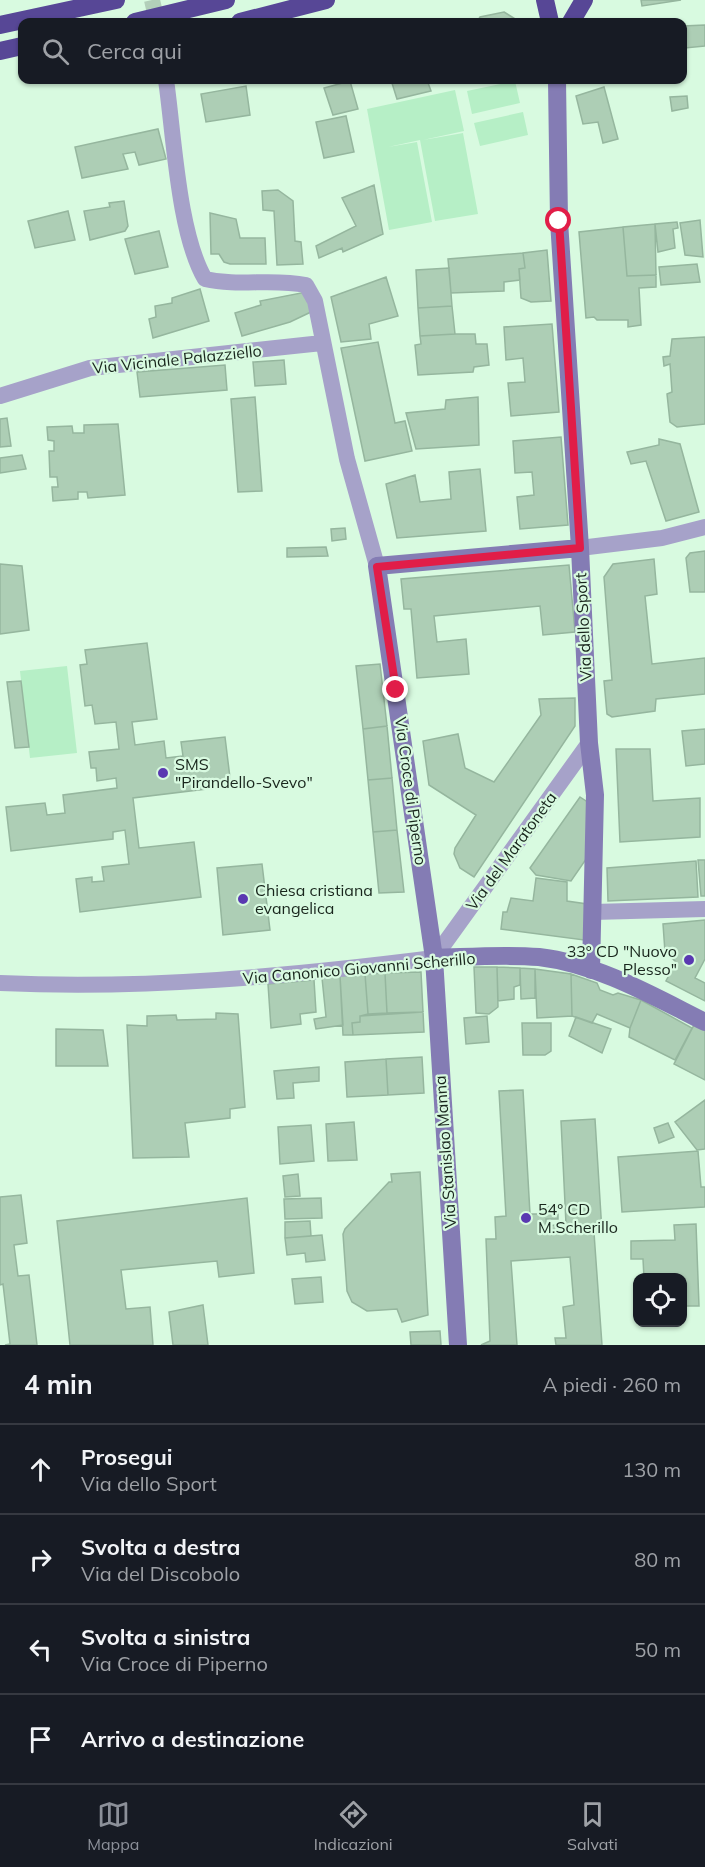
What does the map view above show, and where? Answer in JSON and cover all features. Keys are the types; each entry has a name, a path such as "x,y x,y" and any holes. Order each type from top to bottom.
{"highway":[{"path":"0,20 64,0"},
{"path":"32,18 116,0"},
{"path":"152,18 226,0"},
{"path":"573,18 584,0"},
{"path":"256,18 322,1"},
{"path":"544,1 548,18"},
{"path":"0,25 18,21"},
{"path":"0,51 18,47"},
{"path":"0,56 18,54"}],"street":[{"name":"Via Croce di Piperno","path":"167,84 186,221 194,260 205,279 220,282 282,280 306,285 315,301 347,459 377,567 434,958"},
{"name":"Via dello Sport","path":"557,84 559,221 580,548 589,743 595,795 591,970"},
{"name":"Via Vicinale Palazziello","path":"0,396 90,368 322,343"},
{"path":"377,567 662,538 705,527"},
{"name":"Via del Maratoneta","path":"434,958 589,743"},
{"path":"593,912 705,909"},
{"name":"Via Canonico Giovanni Scherillo","path":"0,983 172,982 252,978 434,958 540,957 591,970 637,988 705,1022"},
{"name":"Via Stanislao Manna","path":"434,958 458,1345"}],"green space":[{"path":"501,84 516,84 520,103 472,114 467,91"},
{"path":"455,90 464,131 423,140 463,133 478,214 435,221 420,140 388,147 417,142 432,222 389,230 367,109"},
{"path":"523,112 528,135 480,146 474,123"},
{"path":"67,666 77,753 30,758 20,671"}],"building":[{"path":"641,0 681,0 642,6"},
{"path":"504,12 514,18 479,18"},
{"path":"705,25 705,46 687,48 687,26"},
{"path":"351,84 358,109 333,115 324,88"},
{"path":"392,84 428,84 431,91 397,99"},
{"path":"246,86 250,115 206,122 201,94"},
{"path":"604,87 618,139 603,143 598,122 583,124 576,96"},
{"path":"687,96 688,108 672,111 670,97"},
{"path":"346,116 354,152 324,158 316,122"},
{"path":"158,129 166,159 139,165 135,152 123,154 128,169 82,178 75,147"},
{"path":"374,185 383,234 343,252 342,248 319,258 316,246 356,226 342,198"},
{"path":"278,190 293,201 295,241 301,242 303,264 277,265 274,211 263,210 262,191"},
{"path":"124,201 128,226 125,231 90,240 84,211 110,207 109,203"},
{"path":"68,211 75,240 35,248 28,221"},
{"path":"210,213 236,219 240,238 265,238 266,264 230,264 224,262 219,254 211,254"},
{"path":"700,220 703,257 685,255 680,223"},
{"path":"677,222 678,228 673,229 675,248 658,252 655,224"},
{"path":"655,224 656,275 627,276 623,227"},
{"path":"623,227 627,276 656,275 656,287 639,288 641,325 628,327 628,320 586,318 579,232"},
{"path":"159,231 168,267 135,274 125,239"},
{"path":"547,250 551,301 531,302 521,298 519,269 525,268 523,253"},
{"path":"523,253 525,268 519,269 520,280 504,282 504,291 451,293 448,259"},
{"path":"697,264 700,282 661,285 659,267"},
{"path":"449,268 452,306 418,308 416,270"},
{"path":"386,277 398,316 369,324 371,339 341,342 331,297"},
{"path":"200,289 209,321 153,338 149,319 156,317 155,306 172,303 172,298"},
{"path":"306,292 313,311 290,322 242,336 235,313 261,305 260,301"},
{"path":"452,306 455,334 420,336 418,308"},
{"path":"552,324 559,412 511,416 508,383 525,382 523,358 506,360 504,327"},
{"path":"475,334 476,344 487,344 489,365 474,367 473,372 418,375 415,345 421,344 420,336"},
{"path":"705,337 705,424 677,427 670,422 667,394 672,392 670,364 664,366 663,357 670,356 672,339"},
{"path":"378,342 395,423 405,421 412,451 365,461 341,348"},
{"path":"284,360 286,384 255,386 253,362"},
{"path":"225,365 227,390 140,397 137,372"},
{"path":"255,397 262,491 238,492 231,399"},
{"path":"478,397 479,445 416,449 406,413 445,409 446,400"},
{"path":"7,418 11,446 0,447 0,419"},
{"path":"118,424 125,495 88,498 87,492 78,492 78,499 53,501 52,487 58,487 57,477 50,477 49,451 54,451 54,441 48,440 47,427 72,426 73,433 84,433 84,425"},
{"path":"561,437 568,525 520,529 517,497 534,495 532,472 515,473 513,441"},
{"path":"659,439 680,444 699,512 666,521 646,461 631,464 627,452 659,445"},
{"path":"22,455 26,469 0,473 0,458"},
{"path":"480,469 486,531 397,538 386,484 415,475 420,502 451,499 449,472"},
{"path":"345,528 346,539 332,541 331,529"},
{"path":"326,547 328,556 287,557 287,548"},
{"path":"705,551 705,592 690,592 686,558 690,553"},
{"path":"654,559 657,594 645,596 652,664 705,658 705,694 656,699 655,711 612,717 607,714 604,681 612,680 604,577 613,564"},
{"path":"0,564 22,566 29,630 0,634"},
{"path":"569,565 575,632 543,635 540,606 434,616 437,642 466,639 469,674 417,678 411,609 404,609 401,579"},
{"name":"SMS \"Pirandello-Svevo\"","path":"147,643 157,719 132,722 135,745 164,741 166,758 183,756 181,742 225,737 231,786 133,798 139,848 194,842 201,897 80,912 76,879 92,877 92,882 104,881 102,867 129,864 125,830 113,832 113,839 11,851 6,807 45,803 47,815 65,813 63,795 117,788 116,778 97,781 96,768 91,768 89,752 119,749 116,722 95,724 92,705 85,706 80,665 87,664 85,650"},
{"path":"380,664 387,726 363,729 356,666"},
{"path":"21,681 29,747 15,748 7,682"},
{"path":"575,698 575,726 474,877 460,868 454,854 455,848 476,815 429,785 423,741 458,734 465,768 494,782 541,715 539,699"},
{"path":"387,726 392,778 368,780 363,729"},
{"path":"705,729 705,764 686,766 682,731"},
{"path":"616,749 650,749 653,801 700,798 700,837 620,842"},
{"path":"392,778 397,830 373,832 368,780"},
{"path":"580,797 589,803 591,852 571,881 536,875 530,868"},
{"path":"397,830 404,892 379,893 373,832"},
{"path":"698,860 705,860 705,896 701,896"},
{"path":"696,861 698,897 608,901 607,868"},
{"name":"Chiesa cristiana evangelica","path":"262,864 270,930 223,935 217,868"},
{"path":"536,878 567,882 567,901 587,904 584,940 501,929 503,912 507,912 511,898 533,901"},
{"name":"33° CD \"Nuovo Plesso\"","path":"705,920 705,959 695,978 705,983 705,1001 666,981 676,962 665,952 663,924"},
{"path":"474,967 497,967 498,1007 489,1014 476,1013"},
{"path":"497,967 520,968 520,985 514,987 514,999 498,1001"},
{"path":"520,968 535,969 535,998 521,999"},
{"path":"535,969 571,974 572,1016 537,1018"},
{"path":"421,972 423,1012 387,1013 385,973"},
{"path":"385,973 387,1013 368,1014 365,974"},
{"path":"365,974 368,1014 360,1016 360,1022 352,1023 353,1035 343,1035 340,976"},
{"path":"571,974 597,983 600,990 613,995 618,993 641,1000 630,1028 597,1014 592,1023 572,1016"},
{"path":"340,976 343,1025 316,1029 314,1019 326,1017 322,978"},
{"path":"314,980 316,1012 300,1014 301,1024 271,1028 268,984"},
{"path":"641,1000 692,1028 675,1060 629,1037 630,1028"},
{"path":"423,1012 424,1032 353,1035 352,1023 360,1022 360,1016"},
{"path":"216,1013 238,1014 245,1107 230,1109 230,1118 185,1123 189,1157 133,1158 127,1025 147,1026 147,1016 176,1015 177,1020 216,1019"},
{"path":"487,1016 489,1042 466,1044 464,1018"},
{"path":"576,1017 611,1029 602,1053 569,1036"},
{"path":"522,1023 551,1023 551,1051 545,1055 523,1055"},
{"path":"695,1023 705,1028 705,1080 674,1064"},
{"path":"56,1029 103,1030 108,1066 56,1066"},
{"path":"422,1057 424,1093 388,1095 386,1059"},
{"path":"386,1059 388,1095 347,1097 345,1062"},
{"path":"319,1067 319,1081 293,1083 294,1098 277,1099 274,1071"},
{"name":"54° CD M.Scherillo","path":"523,1090 530,1214 543,1214 542,1207 558,1206 558,1219 546,1219 546,1226 566,1224 561,1121 595,1119 602,1232 594,1233 602,1345 556,1345 555,1338 566,1338 563,1307 574,1305 570,1257 511,1261 517,1345 481,1345 490,1341 486,1239 496,1239 495,1217 506,1216 499,1091"},
{"path":"705,1100 705,1149 697,1150 675,1122"},
{"path":"354,1122 357,1160 328,1161 326,1124"},
{"path":"668,1123 674,1137 659,1143 654,1128"},
{"path":"311,1125 314,1161 280,1164 278,1127"},
{"path":"698,1151 701,1187 705,1187 705,1207 622,1212 618,1157"},
{"path":"420,1172 428,1315 402,1322 397,1309 367,1311 352,1302 347,1291 343,1234 345,1229 389,1182 392,1182 391,1174"},
{"path":"298,1174 300,1196 285,1197 283,1176"},
{"path":"21,1195 27,1243 14,1245 18,1276 29,1275 37,1345 5,1345 10,1344 3,1284 0,1285 0,1197"},
{"path":"247,1198 254,1273 219,1277 217,1261 121,1270 126,1309 150,1307 153,1345 70,1345 57,1221"},
{"path":"321,1198 322,1218 285,1219 284,1199"},
{"path":"310,1221 311,1236 285,1238 285,1222"},
{"path":"696,1224 699,1306 687,1306 687,1273 644,1273 643,1259 631,1259 631,1241 675,1240 674,1225"},
{"path":"322,1235 325,1260 306,1262 305,1253 287,1255 285,1238"},
{"path":"321,1277 323,1302 295,1304 292,1279"},
{"path":"203,1305 208,1345 173,1345 169,1312"},
{"path":"440,1331 441,1345 411,1345 410,1332"}],"tunnel":[{"path":"152,0 156,18"}],"place":[{"name":"SMS \"Pirandello-Svevo\"","path":"163,773"},
{"name":"Chiesa cristiana evangelica","path":"243,899"},
{"name":"33° CD \"Nuovo Plesso\"","path":"689,960"},
{"name":"54° CD M.Scherillo","path":"526,1218"}],"route":[{"path":"396,690 377,567 580,548 559,221"}]}
